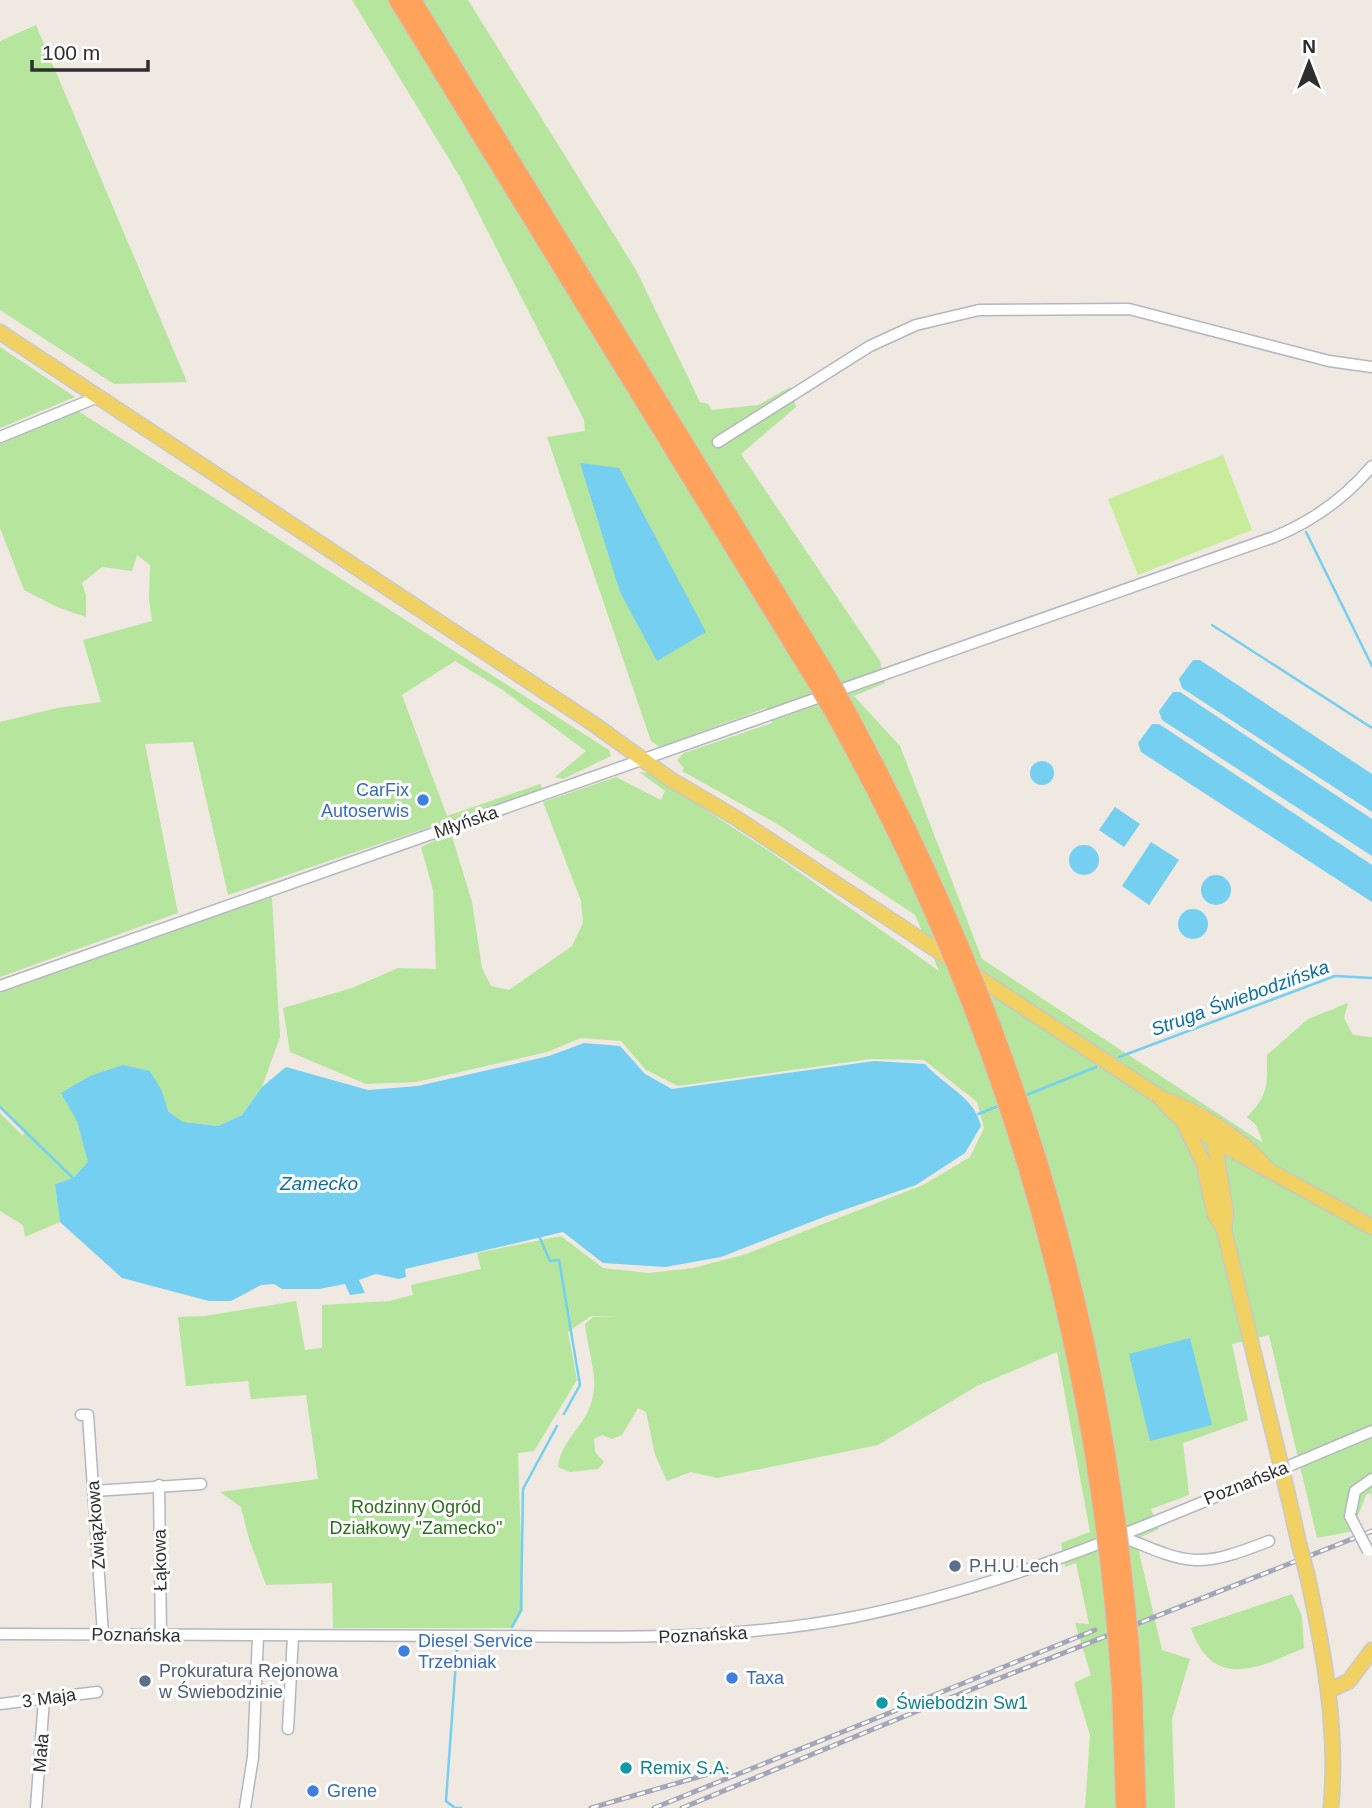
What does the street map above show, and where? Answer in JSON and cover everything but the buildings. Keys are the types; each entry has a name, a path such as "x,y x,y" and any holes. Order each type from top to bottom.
{"highway":[{"path":"397,0 821,679"},
{"path":"413,0 821,679 927,897 984,1037 1025,1156 1057,1270 1089,1422 1127,1690 1138,1808"},
{"path":"1124,1808 1127,1690"}],"main road":[{"path":"0,332 646,758 712,807 736,818 1160,1097 1183,1119 1253,1152 1265,1166"},
{"path":"1160,1097 1181,1105 1247,1161 1265,1166 1372,1227"},
{"path":"1183,1119 1203,1162 1215,1215 1224,1230 1307,1574 1330,1690 1333,1770 1331,1808"},
{"path":"1203,1162 1206,1147 1217,1135"},
{"path":"1217,1135 1219,1174 1226,1213 1224,1230"},
{"path":"1219,1174 1230,1166 1247,1161"},
{"path":"1330,1690 1349,1681 1372,1650"}],"street":[{"path":"718,442 870,346 916,326 979,310 1129,309 1329,361 1372,367"},
{"path":"0,437 98,397"},
{"name":"Młyńska","path":"0,986 1289,531 1332,505 1372,466"},
{"name":"Związkowa","path":"85,1415 94,1491 103,1634"},
{"name":"Poznańska","path":"0,1634 664,1638 749,1633 856,1616 991,1582 1118,1535 1372,1431"},
{"path":"1370,1554 1350,1516 1355,1491 1372,1479"},
{"path":"94,1491 201,1484"},
{"name":"Łąkowa","path":"159,1485 161,1635"},
{"path":"1118,1535 1194,1562 1231,1556 1269,1541"},
{"path":"245,1808 254,1744 258,1636"},
{"path":"288,1730 293,1636"},
{"name":"3 Maja","path":"0,1704 97,1692"},
{"name":"Mała","path":"36,1808 44,1699"}],"green space":[{"name":"Rodzinny Ogród Działkowy \"Zamecko\"","path":"352,0 468,0 636,270 700,402 708,404 712,410 758,405 790,387 796,407 741,454 880,661 885,683 854,696 900,746 982,959 1263,1143 1256,1125 1247,1117 1265,1089 1267,1055 1308,1019 1348,1003 1344,1018 1353,1035 1372,1037 1372,1501 1371,1493 1366,1495 1358,1516 1359,1530 1317,1538 1269,1335 1232,1344 1248,1420 1183,1443 1189,1495 1151,1509 1159,1529 1136,1539 1162,1650 1190,1659 1172,1719 1175,1808 1085,1808 1090,1735 1074,1683 1091,1675 1075,1623 1089,1624 1076,1563 1065,1567 1061,1543 1090,1532 1057,1352 977,1386 878,1445 717,1478 691,1472 667,1481 655,1455 646,1412 638,1408 622,1435 612,1439 602,1435 594,1439 595,1452 604,1462 598,1469 570,1472 558,1467 563,1449 589,1409 594,1391 585,1324 593,1317 619,1317 591,1316 568,1332 577,1380 534,1451 518,1453 523,1610 513,1628 333,1628 332,1583 266,1585 249,1539 241,1507 220,1492 318,1479 306,1395 251,1399 248,1381 186,1386 178,1317 205,1316 296,1301 305,1350 322,1348 322,1305 389,1301 413,1295 411,1285 481,1269 477,1253 561,1236 603,1268 649,1273 693,1268 746,1254 923,1185 970,1157 984,1128 977,1102 924,1060 871,1059 678,1086 646,1070 621,1041 581,1038 547,1052 416,1082 366,1084 290,1052 283,1008 352,988 398,968 436,969 433,890 421,847 451,833 472,902 482,968 491,986 509,990 572,946 583,923 581,901 543,802 616,777 661,800 665,791 639,772 649,773 772,853 939,971 915,915 779,825 682,771 684,768 677,760 684,753 772,723 766,708 660,747 651,741 547,437 585,431 584,420 460,177"},
{"path":"36,25 187,382 114,384 0,310 0,41"},
{"path":"0,347 75,397 0,428"},
{"path":"78,411 609,750 611,756 563,779 555,777 586,751 501,689 455,661 402,695 447,816 540,784 543,789 228,895 193,742 145,744 178,913 0,977 0,722 57,708 101,702 83,640 152,621 149,598 150,565 137,555 132,571 102,567 82,583 86,595 86,617 57,607 24,590 0,528 0,444"},
{"path":"1223,455 1252,530 1138,575 1108,499"},
{"path":"272,897 280,1037 262,1087 242,1115 218,1126 183,1122 167,1110 162,1091 77,1121 89,1162 73,1178 55,1184 60,1222 25,1237 23,1225 0,1211 0,1113 23,1136 24,1133 0,1107 0,993"},
{"path":"1292,1594 1302,1616 1304,1648 1270,1662 1238,1669 1211,1661 1200,1648 1191,1628"}],"water":[{"path":"580,463 619,468 706,632 657,661 620,592"},
{"path":"1193,660 1200,660 1372,774 1372,812 1182,688 1179,679"},
{"path":"1173,692 1180,692 1372,819 1372,856 1162,720 1159,711"},
{"path":"1152,724 1159,724 1372,865 1372,902 1141,752 1138,743"},
{"path":"1037,761 1047,761 1054,768 1054,778 1047,785 1037,785 1030,778 1030,768"},
{"path":"1115,807 1140,824 1124,847 1099,830"},
{"path":"1151,842 1179,860 1149,905 1122,886"},
{"path":"1084,845 1094,850 1099,860 1094,870 1084,875 1074,870 1069,860 1074,850"},
{"path":"1216,875 1227,879 1231,890 1227,901 1216,905 1205,901 1201,890 1205,879"},
{"path":"1193,909 1204,913 1208,924 1204,935 1193,939 1182,935 1178,924 1182,913"},
{"name":"Zamecko","path":"584,1043 620,1046 645,1074 672,1089 874,1061 925,1064 965,1099 981,1126 965,1153 916,1185 721,1257 665,1267 603,1263 563,1232 405,1269 406,1277 399,1279 376,1274 359,1280 365,1293 350,1295 345,1284 319,1289 282,1289 274,1284 261,1285 231,1301 209,1301 122,1278 60,1222 55,1184 73,1178 88,1162 77,1121 61,1093 90,1076 123,1065 150,1071 162,1091 168,1111 183,1122 218,1126 242,1115 262,1087 286,1067 368,1090 418,1086 549,1056"},
{"path":"1190,1338 1212,1425 1150,1441 1129,1354"}],"waterway":[{"path":"1306,532 1372,666"},
{"path":"1212,625 1372,728"},
{"name":"Struga Świebodzińska","path":"1119,1057 1335,976 1372,978"},
{"name":"Struga Świebodzińska","path":"1024,1096 1096,1067"},
{"name":"Struga Świebodzińska","path":"978,1114 1001,1105"},
{"name":"Struga Świebodzińska","path":"0,1107 73,1178"},
{"path":"539,1236 550,1261 559,1260 580,1385 564,1414"},
{"path":"512,1627 521,1610 523,1489 557,1426"},
{"path":"457,1647 446,1801 455,1808 461,1808"}],"railway":[{"path":"682,1808 927,1707 1372,1531"},
{"path":"654,1808 1095,1630"},
{"path":"591,1808 726,1769"}],"place":[{"name":"CarFix Autoserwis","path":"423,800"},
{"name":"P.H.U Lech","path":"955,1566"},
{"name":"Diesel Service Trzebniak","path":"404,1651"},
{"name":"Taxa","path":"732,1678"},
{"name":"Prokuratura Rejonowa w Świebodzinie","path":"145,1681"},
{"name":"Świebodzin Sw1","path":"882,1703"},
{"name":"Remix S.A.","path":"626,1768"},
{"name":"Grene","path":"313,1791"}]}
